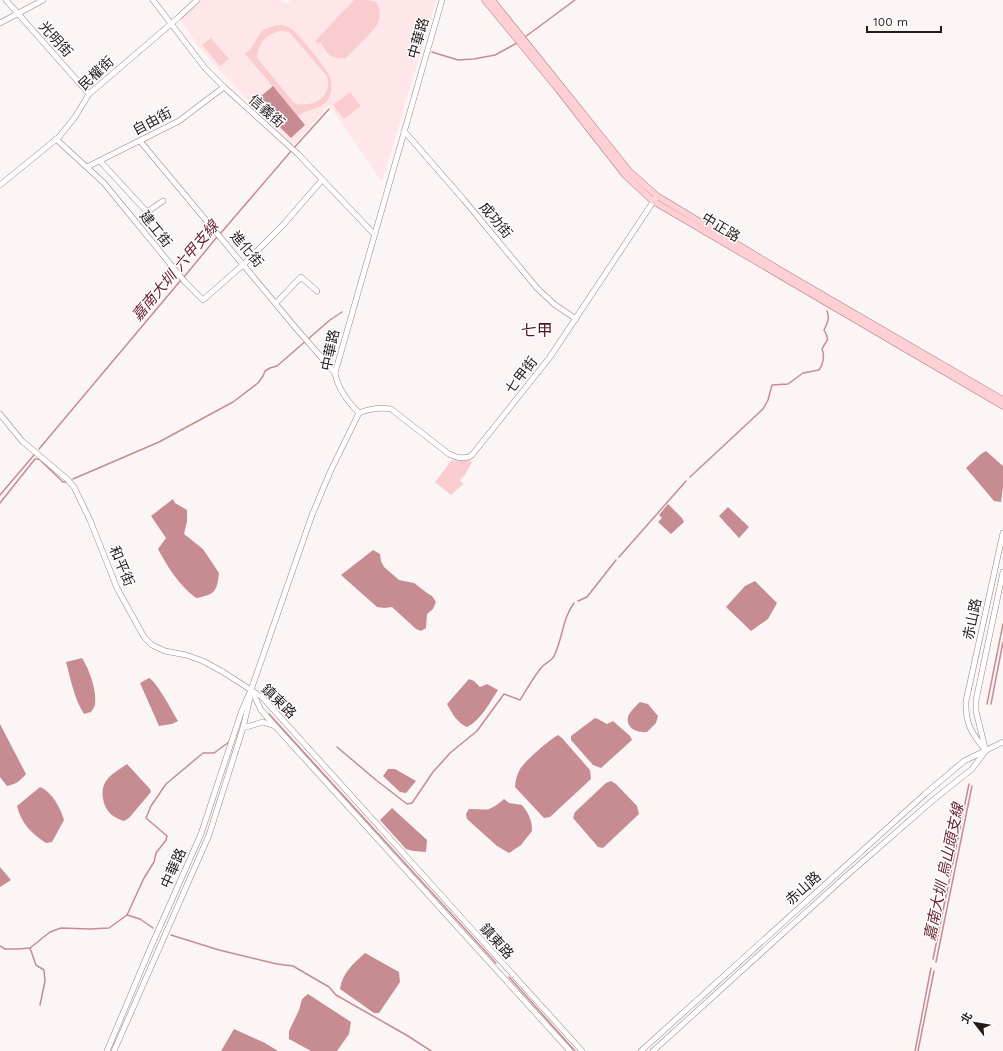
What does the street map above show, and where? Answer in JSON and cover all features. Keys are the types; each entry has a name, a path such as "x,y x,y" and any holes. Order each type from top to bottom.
{"main road":[{"name":"中正路","path":"485,0 554,84 625,175 655,199 1003,406"},
{"name":"中正路","path":"492,0 629,171 655,199 1003,400"}],"street":[{"name":"光明街","path":"6,0 89,94"},
{"path":"0,23 43,0"},
{"name":"信義街","path":"153,0 205,68 298,154 374,234"},
{"name":"民權街","path":"0,185 66,129 89,94 197,0"},
{"name":"中華路","path":"107,1051 201,834 242,710 251,690 312,515 334,464 359,413 340,390 335,373 442,0"},
{"name":"自由街","path":"87,167 178,121 224,87"},
{"name":"成功街","path":"404,131 537,288 554,304 576,319"},
{"name":"建工街","path":"56,139 104,183 182,279 203,300 244,264 283,225 322,180"},
{"name":"進化街","path":"140,141 335,373"},
{"path":"100,161 147,212 163,201"},
{"name":"七甲街","path":"359,413 366,410 385,408 391,409 455,458 468,458 490,434 540,371 655,199"},
{"path":"276,303 301,277 317,291"},
{"name":"和平街","path":"0,414 22,441 67,479 74,487 90,520 117,588 144,637 152,645 165,651 186,655 203,661 251,690"},
{"name":"赤山路","path":"986,751 972,732 967,722 966,701 1003,533"},
{"name":"赤山路","path":"986,751 976,711 976,700 1003,572"},
{"name":"中華路","path":"114,1051 208,835 243,728 251,690"},
{"name":"鎮東路","path":"251,690 261,710 275,726 570,1051"},
{"name":"鎮東路","path":"251,690 262,697 495,957 582,1051"},
{"path":"243,728 264,722 275,726"},
{"path":"986,751 1003,742"},
{"name":"赤山路","path":"641,1051 925,794 964,761 986,751"},
{"name":"赤山路","path":"653,1051 845,877 932,801 972,769 986,751"}],"shaded area":[{"path":"202,0 282,0 286,4 291,0 436,0 382,182 329,105 293,146 220,71 199,47 182,22 181,18"},
{"path":"354,0 373,1 376,3 380,11 379,20 373,30 346,58 333,57 327,53 321,42 318,44 315,41"},
{"path":"283,25 291,28 320,61 331,80 331,92 327,101 320,106 301,113 298,116 245,54 263,31 274,26","holes":["275,32 289,32 327,76 327,90 320,100 314,103 294,103 257,58 259,48 267,37"]},
{"path":"211,38 229,59 220,66 202,45"},
{"path":"273,86 305,125 291,138 254,102"},
{"path":"350,92 361,106 344,119 333,105"},
{"path":"986,451 1003,466 1001,502 994,501 966,468"},
{"path":"468,458 472,462 465,475 460,480 463,484 451,495 435,482 452,460 457,461"},
{"path":"173,499 175,503 187,510 187,521 184,534 203,549 219,573 216,588 211,594 196,598 184,588 174,576 158,549 166,538 151,516"},
{"path":"668,504 684,522 671,534 658,522 662,518 659,515"},
{"path":"728,507 749,527 739,538 719,516"},
{"path":"373,550 380,554 384,567 399,580 414,583 432,596 436,602 433,609 427,614 426,628 421,631 416,629 392,607 377,607 341,575"},
{"path":"755,581 777,603 768,619 751,631 726,607 745,586"},
{"path":"82,658 92,680 95,692 94,707 91,712 84,714 75,695 66,662"},
{"path":"149,678 160,691 178,721 172,724 159,726 140,683"},
{"path":"469,679 474,681 480,687 487,684 498,690 477,720 467,727 458,720 447,704"},
{"path":"640,702 648,704 658,716 656,723 647,732 640,732 633,729 629,725 628,721 630,713"},
{"path":"595,718 607,724 613,721 630,736 632,740 601,768 593,765 571,740 571,736"},
{"path":"0,724 26,774 18,782 7,786 0,777"},
{"path":"558,735 590,770 591,779 550,817 544,818 515,787 515,782 523,765 538,750"},
{"path":"127,764 151,792 129,818 124,821 114,817 107,810 104,803 103,789 107,779"},
{"path":"388,769 395,769 416,781 406,793 400,792 383,776"},
{"path":"611,781 616,784 637,806 639,814 603,848 598,847 573,818 575,812 606,783"},
{"path":"40,787 48,792 55,800 64,820 52,842 46,843 27,827 21,818 17,806"},
{"path":"504,799 509,803 522,805 530,817 532,827 532,831 521,845 509,853 497,846 467,819 466,814 469,809 484,810 491,808"},
{"path":"392,808 427,840 426,852 406,849 380,820"},
{"path":"0,867 11,880 0,887"},
{"path":"365,953 399,972 400,982 379,1013 374,1013 340,989 346,973"},
{"path":"308,994 351,1022 349,1034 337,1051 311,1051 289,1039 289,1031 299,1010 302,999"},
{"path":"234,1029 265,1043 278,1051 221,1051"}],"waterway":[{"name":"嘉南大圳 六甲支線","path":"525,37 575,0"},
{"name":"嘉南大圳 六甲支線","path":"432,52 458,60 474,59 495,55 517,43"},
{"name":"嘉南大圳 六甲支線","path":"294,148 329,109"},
{"name":"嘉南大圳 六甲支線","path":"220,234 292,150"},
{"name":"嘉南大圳 六甲支線","path":"184,277 217,237"},
{"name":"嘉南大圳 六甲支線","path":"39,449 181,280"},
{"path":"690,477 763,409 768,400 772,385 788,384 803,373 819,370 822,366 823,360 822,349 827,341 824,330 828,319 827,311"},
{"path":"73,479 159,442 233,402 258,383 265,371 277,366 330,320 342,312"},
{"name":"嘉南大圳 六甲支線","path":"0,495 34,455"},
{"name":"嘉南大圳 六甲支線","path":"0,503 35,459 39,459 63,482 66,482"},
{"path":"619,557 686,481"},
{"path":"578,601 587,597 616,560"},
{"path":"337,747 407,804 412,803 433,772 450,753 477,731 504,694 520,700 542,666 554,656 567,616 574,603"},
{"name":"嘉南大圳 烏山頭支線","path":"987,704 1003,624"},
{"name":"嘉南大圳 烏山頭支線","path":"991,704 1003,642"},
{"path":"269,714 496,963"},
{"path":"127,915 144,878 154,862 156,853 166,840 167,836 146,818 151,806 166,784 203,753 214,753 229,742"},
{"name":"嘉南大圳 烏山頭支線","path":"933,959 969,784"},
{"name":"嘉南大圳 烏山頭支線","path":"936,962 972,786"},
{"path":"0,946 5,949 30,948 50,932 61,928 109,928 127,915 140,919 153,928"},
{"path":"171,935 219,950 277,964 293,966 329,987 336,995 408,1036 431,1051"},
{"path":"30,948 36,965 44,970 45,981 40,1005"},
{"name":"嘉南大圳 烏山頭支線","path":"915,1051 931,968"},
{"name":"嘉南大圳 烏山頭支線","path":"918,1051 934,971"},
{"path":"509,977 575,1051"}],"district":[{"name":"七甲","path":"537,330"}]}
